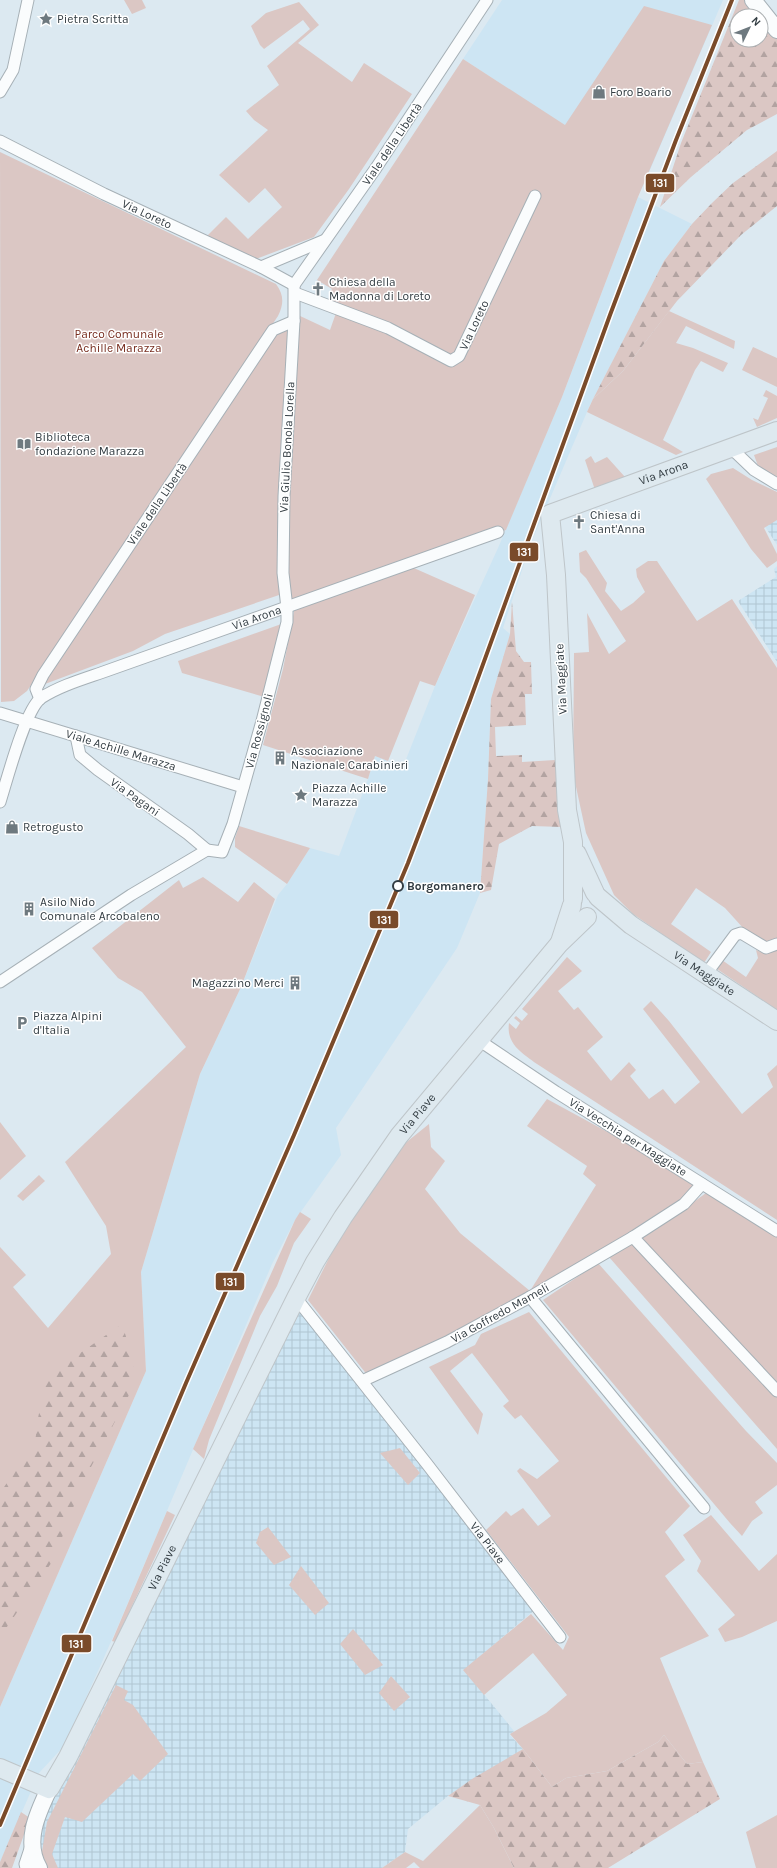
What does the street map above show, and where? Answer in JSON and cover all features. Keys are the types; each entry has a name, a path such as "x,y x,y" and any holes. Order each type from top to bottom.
{"main road":[{"name":"Via Arona","path":"550,514 732,448 777,430"},
{"name":"Via Maggiate","path":"550,514 556,575 567,810 573,842 573,902"},
{"name":"Via Maggiate","path":"573,842 596,895 631,925 777,1021"},
{"path":"582,890 591,890 596,895 600,905 598,909 590,916 583,916 576,912 573,902 578,892 582,890"},
{"name":"Via Piave","path":"559,944 573,902"},
{"name":"Via Maggiate","path":"590,916 631,925"},
{"name":"Via Piave","path":"49,1789 68,1757 296,1298 335,1230 376,1167 399,1136 480,1041 559,944 590,916"},
{"path":"0,1768 49,1789"}],"street":[{"path":"0,92 13,70 28,0"},
{"name":"Viale della Libertà","path":"294,289 325,240 376,168 487,0"},
{"path":"753,0 777,30"},
{"name":"Via Loreto","path":"0,141 104,194 261,267 294,289 388,328 451,361 459,356 535,196"},
{"path":"261,267 325,240"},
{"name":"Via Giulio Bonola Lorella","path":"287,608 283,573 284,504 294,321 294,289"},
{"name":"Viale della Libertà","path":"40,698 36,689 43,675 273,330 294,321"},
{"path":"732,448 754,470 777,484"},
{"name":"Via Arona","path":"40,698 109,670 498,532"},
{"name":"Via Rossignoli","path":"207,850 222,852 233,824 268,698 286,622 287,608"},
{"path":"0,802 26,720 40,698"},
{"name":"Viale Achille Marazza","path":"0,713 243,787"},
{"name":"Via Pagani","path":"76,736 80,755 98,770 188,834 207,850"},
{"path":"0,982 131,895 207,850"},
{"path":"706,974 735,935 741,933 766,948 777,944"},
{"name":"Via Vecchia per Maggiate","path":"480,1041 556,1092 777,1231"},
{"name":"Via Goffredo Mameli","path":"362,1381 447,1342 530,1297 633,1237 684,1204 702,1184"},
{"path":"633,1237 777,1391"},
{"path":"530,1297 704,1508"},
{"name":"Via Piave","path":"296,1298 560,1637"},
{"path":"26,1868 25,1864 40,1807 49,1789"},
{"path":"31,1845 34,1860 39,1868"}],"shaded area":[{"name":"Foro Boario","path":"502,0 723,0 646,179 463,59"},
{"path":"638,197 692,224 664,261 590,405 531,543 503,628 510,634 491,699 488,779 480,893 457,948 336,1128 341,1155 295,1220 272,1264 118,1626 65,1745 39,1773 0,1862 0,1707 146,1371 141,1272 200,1074 241,987 278,895 287,884 310,848 339,856 368,779 375,756 403,767 435,686 498,548 562,397"},
{"path":"777,516 777,545 764,525"},
{"path":"777,566 777,662 738,601 776,577 774,569"},
{"path":"296,1298 537,1608 464,1670 514,1731 510,1735 523,1749 448,1796 408,1829 405,1852 382,1868 39,1868 34,1829"}],"green space":[{"path":"124,0 142,0 146,8 132,14"},
{"path":"739,0 757,0 764,8 736,8"},
{"path":"299,2 319,25 298,43 352,82 364,63 412,94 349,189 314,237 248,262 203,240 226,217 248,239 282,207 265,188 249,203 219,175 268,130 254,120 246,111 279,85 267,66 310,29 303,20 264,49 260,45 251,26 266,13"},
{"path":"644,6 712,25 638,197 562,397 506,530 407,565 475,595 435,686 420,681 388,761 375,756 368,779 263,745 283,669 295,606 285,593 165,634 133,651 37,687 273,330 298,315 330,330 336,313 329,307 334,298 329,294 332,289 317,280 463,59 565,125"},
{"path":"769,13 777,22 777,114 747,130 691,177 660,207 681,143 729,25 729,48 769,48"},
{"path":"777,151 777,206 741,235 677,301 623,371 593,399 664,261 692,224 712,203 733,183"},
{"name":"Parco Comunale Achille Marazza","path":"0,152 276,284 282,296 282,304 278,316 27,691 14,701 1,702"},
{"path":"669,311 735,341 734,349 686,326 676,343 693,348 728,363 723,372 701,361 695,370 663,440 683,452 676,455 587,412 593,399 623,371"},
{"path":"753,347 777,358 777,387 742,370"},
{"path":"766,390 777,396 777,418 757,427 753,418 758,420 768,398 763,396"},
{"path":"777,447 777,477 758,466 754,455"},
{"path":"591,456 595,463 607,457 625,477 595,490 585,460"},
{"path":"733,468 752,480 777,492 777,520 764,528 777,554 777,561 767,568 751,549 706,479 711,474"},
{"path":"586,550 607,583 605,591 621,611 645,592 637,577 636,569 648,561 657,561 697,621 732,599 777,668 777,940 766,944 744,929 725,908 696,888 671,924 711,952 704,963 633,914 614,895 586,833 573,773 574,653 589,652 587,613 609,654 626,641 586,578 580,572 579,553"},
{"path":"512,602 516,651 524,662 531,662 532,694 525,694 526,725 495,727 496,756 522,755 522,762 555,760 562,827 532,826 499,844 491,890 480,893 488,779 491,699 510,634"},
{"path":"287,622 268,698 182,673 178,661"},
{"path":"239,826 310,848 287,884 235,847 235,838"},
{"path":"203,877 238,902 254,882 275,899 241,987 200,1074 141,1272 146,1371 0,1707 0,1247 26,1275 13,1287 48,1328 111,1254 106,1226 65,1162 186,1047 142,992 118,978 92,948 179,880 183,888"},
{"path":"777,948 777,1010 717,969 722,960 746,977 758,958 756,950 763,953"},
{"path":"567,957 582,971 558,991 574,1010 578,1007 603,1037 587,1051 611,1081 629,1062 636,1070 630,1076 649,1099 663,1089 675,1104 700,1082 643,1009 651,1001 669,1021 742,1114 773,1087 767,1074 777,1065 777,1220 537,1064 516,1047 510,1037 509,1023 516,1029 520,1023 514,1018 516,1016 522,1021 528,1014 522,1009"},
{"path":"547,1099 637,1148 697,1184 682,1200 529,1295 368,1376 308,1300 333,1250 393,1153 429,1124 431,1147 445,1161 425,1189 460,1233 530,1291 596,1185 583,1174 587,1166 527,1126"},
{"path":"0,1122 26,1156 0,1180"},
{"path":"39,1175 45,1181 23,1201 17,1196"},
{"path":"706,1193 777,1236 777,1449 609,1257 657,1229"},
{"path":"300,1212 311,1219 294,1243 277,1286 260,1316 209,1440 204,1459 193,1449 295,1220"},
{"path":"598,1263 746,1431 777,1463 777,1485 755,1502 763,1513 752,1521 742,1536 543,1300"},
{"path":"529,1312 690,1506 665,1532 685,1560 665,1576 709,1636 660,1658 703,1762 687,1764 664,1735 658,1742 607,1771 566,1778 552,1787 510,1734 546,1713 567,1695 533,1653 484,1695 463,1670 531,1614 563,1650 569,1637 486,1530 506,1511 511,1516 523,1508 538,1526 551,1516 517,1471 520,1468 537,1479 559,1461 521,1415 515,1419 503,1406 509,1401 472,1353 450,1371 483,1414 478,1435 429,1367 475,1345 481,1334"},
{"path":"122,1324 134,1362 129,1395 82,1484 54,1559 0,1637 0,1493 15,1471 34,1451 38,1418 47,1376"},
{"path":"400,1448 420,1473 408,1485 380,1453"},
{"path":"167,1511 175,1515 115,1642 112,1641"},
{"path":"711,1515 759,1571 777,1554 777,1621 742,1637 725,1642 718,1629 735,1615 697,1571 701,1561 683,1535"},
{"path":"268,1527 291,1557 274,1565 256,1543 260,1532"},
{"path":"301,1566 329,1603 315,1615 289,1585"},
{"path":"353,1629 383,1665 365,1675 340,1644"},
{"path":"391,1676 410,1697 394,1711 379,1693"},
{"path":"116,1685 128,1691 124,1700 133,1705 168,1754 140,1781 133,1774 82,1822 65,1817 52,1854 58,1868 48,1868 41,1857 47,1822"},
{"path":"664,1735 687,1764 703,1762 720,1799 608,1868 514,1868 494,1828 480,1805 448,1796 472,1779 523,1749 552,1787 566,1778 607,1771 658,1742"},
{"path":"480,1805 494,1828 514,1868 420,1868 414,1862 406,1868 382,1868 405,1852 423,1861"},
{"path":"21,1812 30,1818 12,1868 0,1868 0,1862"},
{"path":"777,1815 777,1868 756,1868 746,1832"}],"transit line":[{"name":"131","path":"0,1825 186,1383 294,1135 408,863 470,700 610,315 676,140 732,0"}],"place":[{"name":"Pietra Scritta","path":"46,19"},
{"name":"Foro Boario","path":"599,92"},
{"name":"Chiesa della Madonna di Loreto","path":"318,289"},
{"name":"Biblioteca fondazione Marazza","path":"24,444"},
{"name":"Chiesa di Sant'Anna","path":"579,522"},
{"name":"Associazione Nazionale Carabinieri","path":"280,758"},
{"name":"Piazza Achille Marazza","path":"301,795"},
{"name":"Retrogusto","path":"12,827"},
{"name":"Borgomanero","path":"398,886"},
{"name":"Asilo Nido Comunale Arcobaleno","path":"29,909"},
{"name":"Magazzino Merci","path":"295,983"},
{"name":"Piazza Alpini d'Italia","path":"22,1023"}]}
